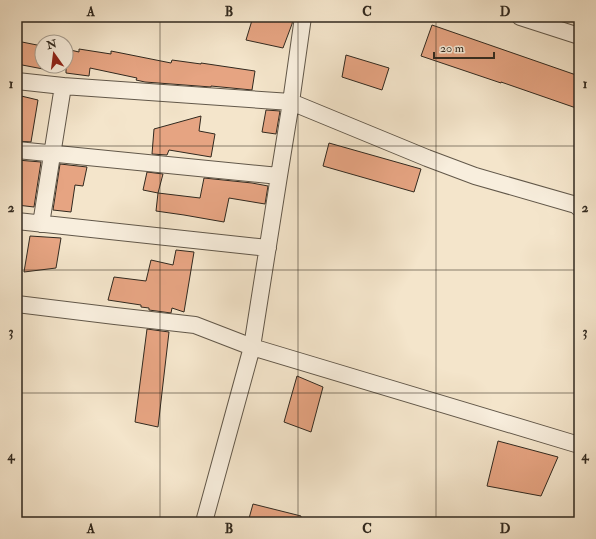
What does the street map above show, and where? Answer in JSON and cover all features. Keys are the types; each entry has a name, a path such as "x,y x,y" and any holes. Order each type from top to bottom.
{"street":[{"path":"204,522 252,347 291,102 302,17"},
{"path":"520,17 579,36"},
{"path":"17,81 63,86 291,102 475,176 579,208"},
{"path":"41,224 63,86"},
{"path":"17,150 279,176"},
{"path":"17,221 268,248"},
{"path":"17,304 195,325 252,347 579,445"}],"building":[{"path":"253,17 293,19 283,48 246,40"},
{"path":"432,25 579,76 579,109 421,56"},
{"path":"17,41 34,44 34,67 17,64"},
{"path":"79,49 111,54 111,51 171,63 172,60 255,71 252,90 145,82 136,80 137,78 90,68 89,76 74,74 74,51 79,52"},
{"path":"346,55 389,68 382,90 342,77"},
{"path":"17,95 38,100 31,142 17,141"},
{"path":"266,110 280,111 276,134 262,132"},
{"path":"201,116 199,131 215,134 211,157 169,150 167,155 152,154 154,129"},
{"path":"329,143 421,169 414,192 323,166"},
{"path":"17,160 41,162 34,207 17,205"},
{"path":"60,164 87,167 83,186 75,185 71,212 53,210"},
{"path":"147,172 163,174 158,193 143,190"},
{"path":"204,178 268,186 265,204 229,198 224,222 156,211 158,193 200,198"},
{"path":"30,236 61,238 56,268 24,272"},
{"path":"176,250 194,252 184,312 172,308 171,313 149,310 149,308 141,307 141,305 108,300 114,277 146,281 151,260 173,265"},
{"path":"147,329 169,332 158,427 135,422"},
{"path":"297,376 323,387 311,432 284,422"},
{"path":"498,441 558,457 541,496 487,486"},
{"path":"253,504 301,516 301,522 248,522"}]}
